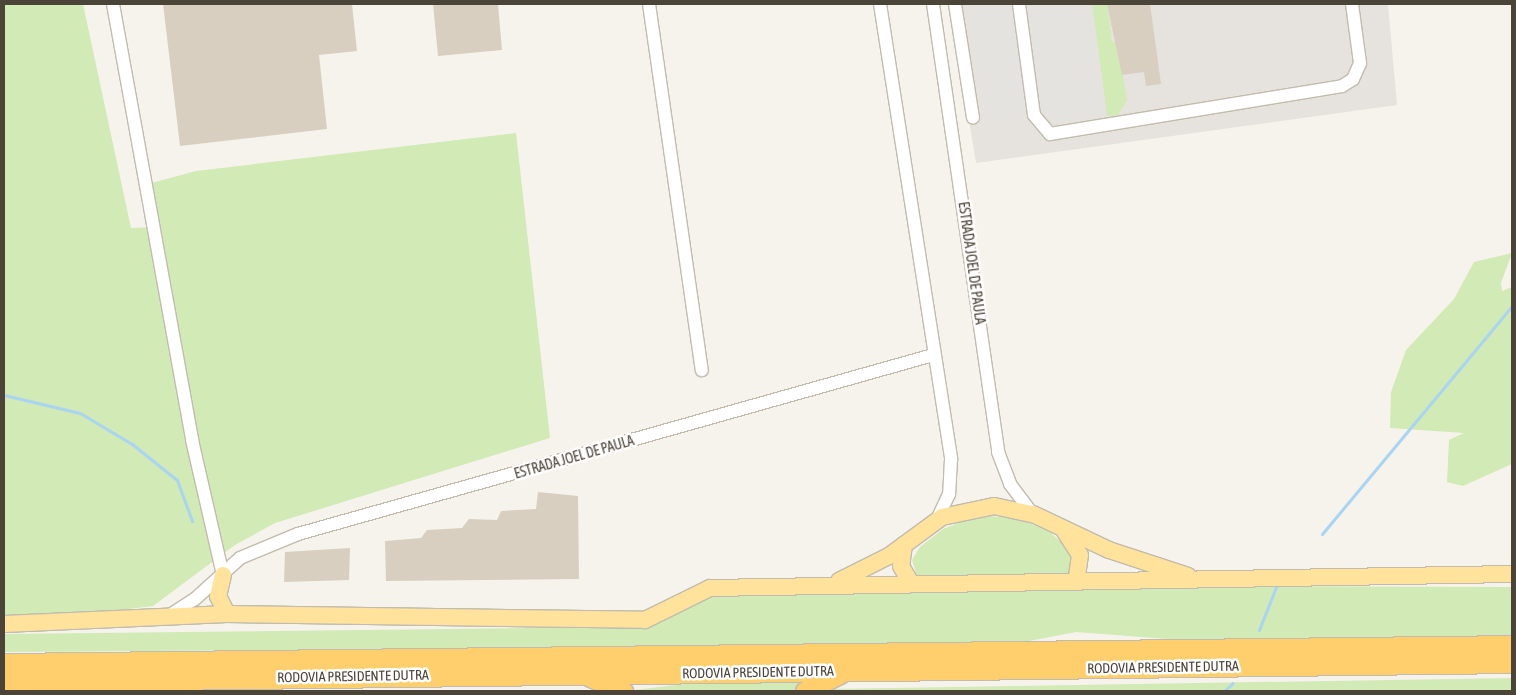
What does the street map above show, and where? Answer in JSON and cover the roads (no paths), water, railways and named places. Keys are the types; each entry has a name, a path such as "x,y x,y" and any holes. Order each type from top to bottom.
{"highway":[{"name":"RODOVIA PRESIDENTE DUTRA","path":"4,663 1512,645"},
{"name":"RODOVIA PRESIDENTE DUTRA","path":"4,682 1512,663"},
{"path":"805,691 847,671"},
{"path":"584,674 622,691"}],"main road":[{"path":"832,584 904,545 937,520 980,506 1033,514 1064,530 1132,559 1205,582"},
{"path":"1064,530 1080,555 1076,582"},
{"path":"904,545 901,566 910,583"},
{"path":"4,624 226,614 645,620 710,588 910,583 1205,582 1512,574"},
{"path":"223,575 218,596 226,614"}],"street":[{"path":"113,4 192,440 223,575"},
{"path":"649,4 702,370"},
{"path":"880,4 952,472 946,503 937,520"},
{"name":"ESTRADA JOEL DE PAULA","path":"933,4 996,446 1010,484 1033,514"},
{"path":"955,4 973,118"},
{"path":"1019,4 1034,115 1050,134 1342,86 1352,79 1360,63 1352,4"},
{"name":"ESTRADA JOEL DE PAULA","path":"167,617 223,575 240,558 298,534 933,355"}],"waterway":[{"path":"1322,534 1512,306"},
{"path":"4,395 80,413 132,444 177,480 192,521"},
{"path":"1259,630 1276,587"},
{"path":"1224,691 1233,683"}]}
